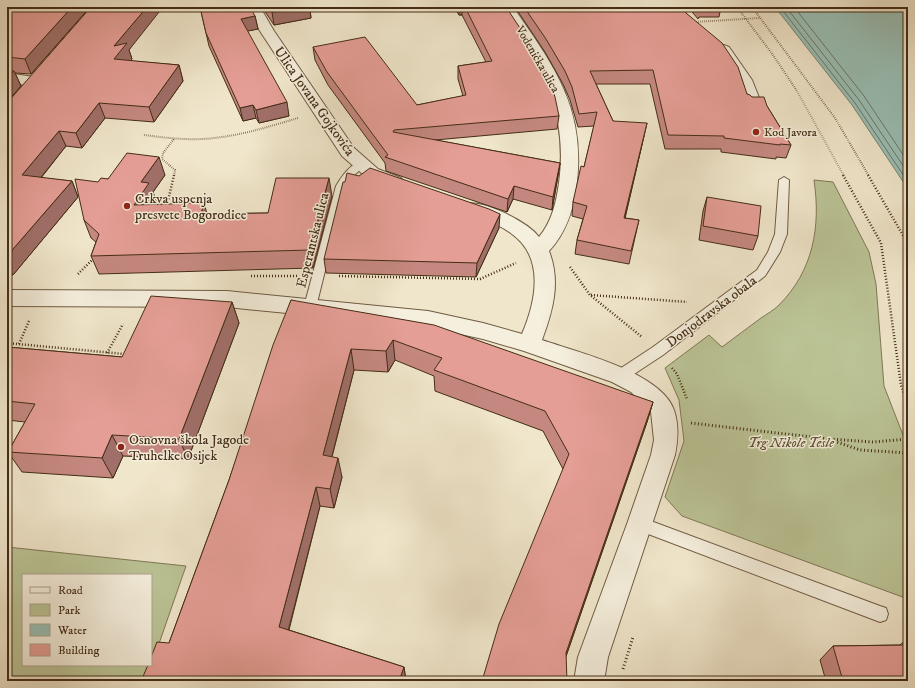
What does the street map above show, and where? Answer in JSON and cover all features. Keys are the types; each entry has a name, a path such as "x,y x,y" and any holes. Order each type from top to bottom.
{"street":[{"name":"Ulica Jovana Gojkovića","path":"253,7 267,31 348,152 372,173 410,188"},
{"name":"Vodenička ulica","path":"506,7 534,49 559,93 567,119 571,143 570,174 564,210 556,227 540,252"},
{"path":"689,22 726,52 744,80 754,105"},
{"path":"7,78 35,81"},
{"path":"453,202 497,216 515,226 528,236 540,252 546,276 544,301 529,344"},
{"path":"7,298 227,299 428,319 483,331 529,344 620,376 639,386 654,399 662,409 666,440 663,455 640,524 593,657 589,681"}],"lane":[{"name":"Esperantska ulica","path":"310,307 341,186 349,174 362,164"},
{"name":"Donjodravska obala","path":"620,376 658,351 761,273 774,252 781,234 784,180"},
{"path":"640,524 880,614"}],"path":[{"path":"737,7 797,91 881,243 901,385 908,407"},
{"path":"752,7 835,118 908,244"},
{"path":"689,22 760,18"},
{"path":"144,135 202,139 225,137 256,130 320,111"},
{"path":"161,210 168,201 175,170 162,159 163,153 174,138"},
{"path":"248,276 318,275 480,279 540,252"},
{"path":"77,279 78,274 95,256"},
{"path":"590,295 721,304"},
{"path":"19,344 30,319"},
{"path":"107,353 123,324"},
{"path":"7,343 124,354"},
{"path":"665,423 693,423 830,439 873,442 908,439"},
{"path":"830,439 860,450 908,453"}],"green space":[{"name":"Trg Nikole Tesle","path":"814,180 833,182 869,252 876,284 884,386 908,448 908,599 682,516 665,497 684,441 679,400 665,368 709,335 722,347 775,309 791,292 807,263 812,247 816,215"},
{"path":"7,547 186,566 152,664 152,574 22,574 22,666 151,666 146,681 7,681"}],"water":[{"path":"775,7 908,7 908,189 852,105"}],"building":[{"path":"7,7 72,7 25,59 7,57"},
{"path":"91,7 147,7 114,46 127,43 114,59 179,65 149,107 99,103 76,133 59,131 22,175 72,181 7,256 7,103"},
{"path":"200,7 250,7 255,16 241,19 287,102 256,110 253,105 240,108 206,33"},
{"path":"268,7 301,7 272,12"},
{"path":"465,7 506,7 526,37 548,76 559,116 394,130 393,132 560,163 553,197 514,186 508,199 385,157 388,155 327,72 313,47 365,37 417,105 466,95 458,66 492,61"},
{"path":"524,7 682,7 686,13 722,43 738,67 747,94 752,97 764,97 767,106 791,145 724,138 724,136 668,135 653,70 590,71 613,121 647,123 624,218 639,220 631,251 577,240 587,206 573,202 581,166 584,167 597,112 579,114 572,87 565,71 546,39"},
{"path":"7,70 14,71 7,78"},
{"path":"127,153 159,157 141,182 149,183 134,205 204,203 201,214 268,213 276,178 329,178 310,250 91,256 99,234 84,220 75,179 98,182 101,178 108,179"},
{"path":"370,168 500,214 477,263 324,259 343,182 345,182 347,173 359,176"},
{"path":"707,197 761,206 758,236 703,226"},
{"path":"151,296 232,302 179,439 112,435 102,458 8,452 35,404 7,401 7,347 122,357"},
{"path":"291,300 434,325 653,402 566,653 567,681 482,681 499,624 569,454 545,411 434,370 442,358 393,340 386,351 351,349 323,455 338,458 330,489 316,487 279,627 404,667 399,681 141,681 148,666 152,666 152,654 157,642 169,643 229,480 273,345"},
{"path":"908,645 908,681 843,681 833,646"}],"place":[{"name":"Kod Javora","path":"756,132"},
{"name":"Crkva uspenja presvete Bogorodice","path":"127,206"},
{"name":"Osnovna škola Jagode Truhelke Osijek","path":"121,447"}]}
